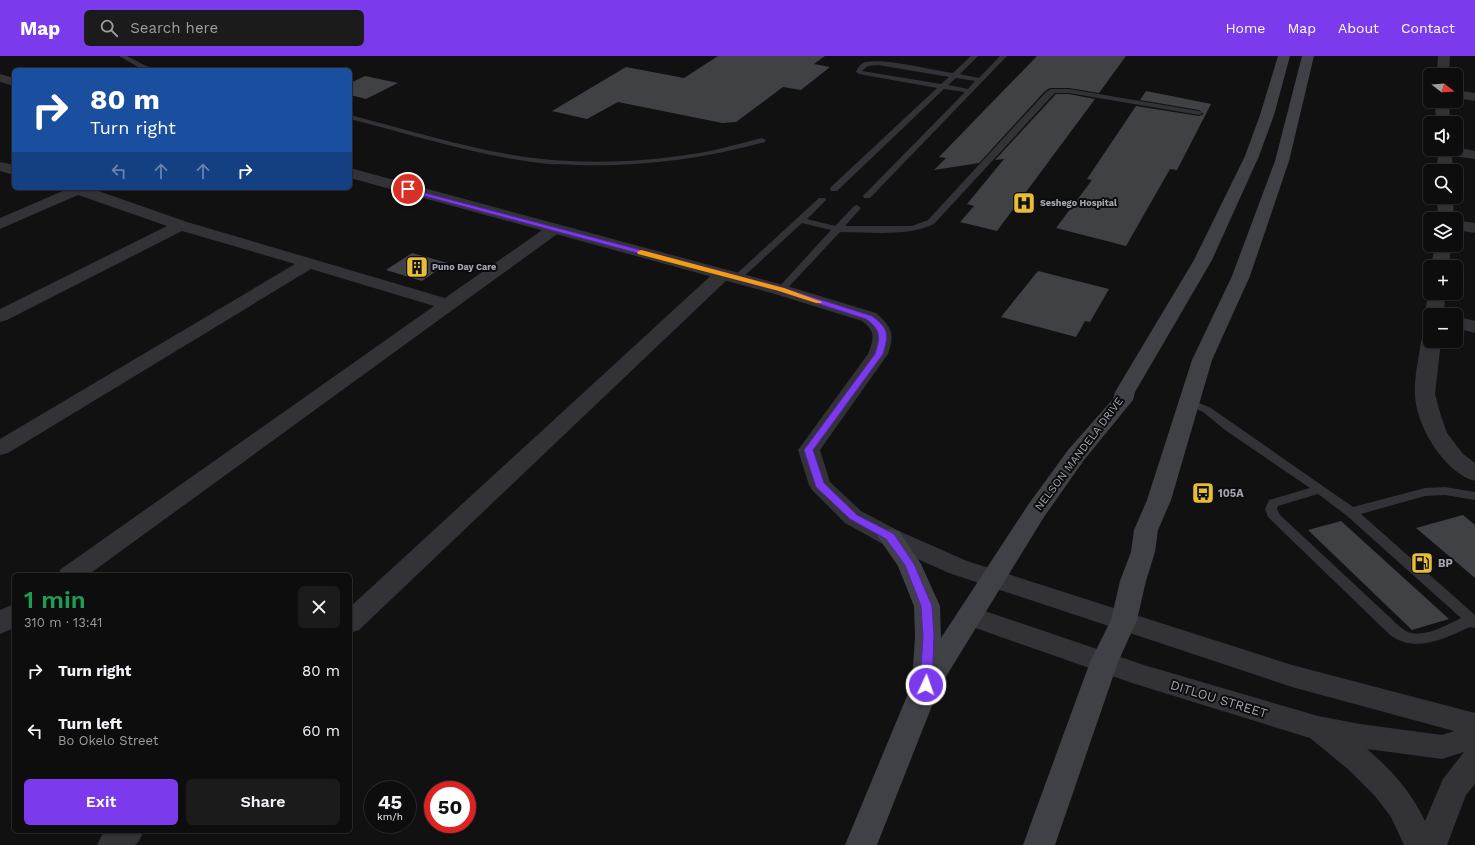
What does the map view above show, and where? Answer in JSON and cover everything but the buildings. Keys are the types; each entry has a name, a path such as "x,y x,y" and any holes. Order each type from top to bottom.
{"main road":[{"name":"NELSON MANDELA DRIVE","path":"861,845 926,685 1036,511 1076,455 1123,400 1125,392 1204,260 1262,129 1284,56"},
{"path":"1038,845 1104,662 1124,620 1133,581 1143,552 1146,530 1159,500 1202,360 1241,276 1282,161 1308,56"},
{"path":"890,537 909,564 927,606 928,637 926,685"}],"street":[{"path":"1443,68 1444,56"},
{"path":"0,78 12,81"},
{"path":"1463,95 1475,97"},
{"path":"1463,153 1475,155"},
{"path":"0,166 12,169"},
{"path":"352,174 781,290 869,317 880,326 883,339 878,354 809,450 820,485 853,517 890,537 958,567 993,580 1124,620 1292,676 1475,725"},
{"path":"0,224 74,190"},
{"path":"79,190 181,225 450,305"},
{"path":"0,316 181,225"},
{"path":"1463,226 1475,228"},
{"path":"73,573 450,305 554,229"},
{"path":"0,448 308,264"},
{"path":"352,621 730,276"},
{"path":"1463,324 1475,327"},
{"path":"1430,348 1425,394 1430,416 1438,434 1455,459 1475,474"},
{"path":"0,624 12,615"},
{"name":"DITLOU STREET","path":"970,616 1180,687 1318,728 1368,737 1442,747 1475,737"},
{"path":"1318,728 1365,764 1394,796 1420,845"},
{"path":"1431,845 1454,788 1475,762"},
{"path":"113,845 126,833"}],"lane":[{"path":"122,56 147,68"},
{"path":"834,189 976,56"},
{"path":"867,196 1003,56"},
{"path":"970,91 865,74 859,70 866,64 878,63 981,80"},
{"path":"801,220 837,229 912,229 921,227 931,222 1050,94 1054,92 1069,91 1199,113"},
{"path":"352,117 535,161 586,164 632,163 718,152 762,140"},
{"path":"730,276 801,220 822,200"},
{"path":"781,290 857,208"},
{"path":"1189,402 1207,410 1229,428 1320,489 1351,512 1473,621 1422,639 1412,639 1401,636 1274,517 1271,509 1272,503 1320,489"},
{"path":"1351,512 1425,492 1445,491 1475,496"}],"slow traffic":[{"path":"641,252 781,290 819,302"}],"place":[{"name":"Seshego Hospital","path":"1024,203"},
{"name":"Puno Day Care","path":"417,267"},
{"name":"105A","path":"1203,493"},
{"name":"BP","path":"1422,563"}],"route":[{"path":"408,189 781,290 869,317 880,326 883,339 878,354 809,450 820,485 853,517 890,537 909,564 927,606 928,637 926,685"}]}
